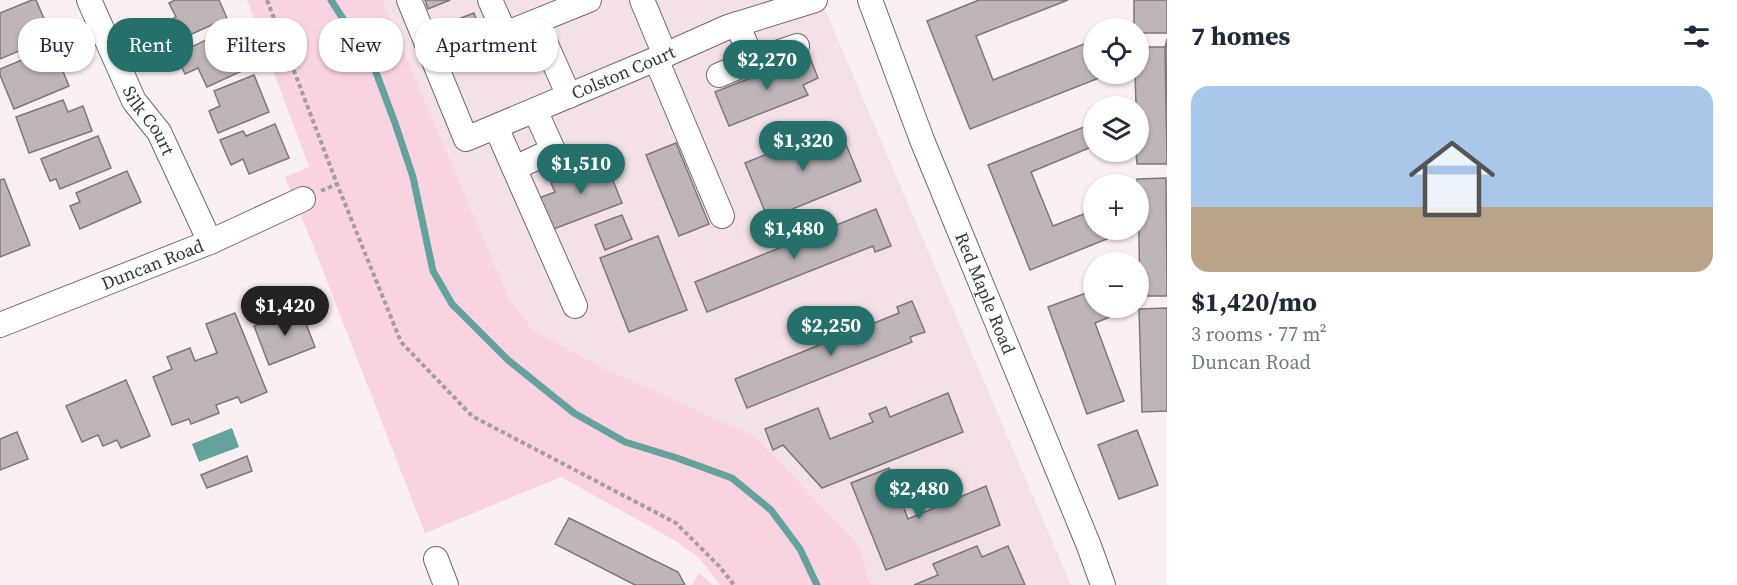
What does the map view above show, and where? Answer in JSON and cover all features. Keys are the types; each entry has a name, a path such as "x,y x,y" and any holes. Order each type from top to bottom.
{"street":[{"name":"Silk Court","path":"89,0 134,101 159,132 210,242"},
{"name":"Colston Court","path":"409,0 466,140 737,24 815,0"},
{"path":"490,0 498,18"},
{"path":"546,18 589,0"},
{"path":"642,0 660,57 722,216"},
{"name":"Red Maple Road","path":"870,0 922,140 1103,585"},
{"path":"737,24 753,61"},
{"path":"719,75 797,46"},
{"path":"558,72 568,96"},
{"path":"515,168 553,150 535,110"},
{"path":"495,127 576,306"},
{"name":"Duncan Road","path":"0,325 210,242 303,199"},
{"path":"436,559 446,585"}],"path":[{"path":"267,0 337,184 401,342 472,416 676,523 719,566 734,585"}],"shaded area":[{"path":"247,0 382,0 390,18 319,18 319,72 403,72 403,49 510,300 533,330 605,369 754,436 858,544 869,580 873,585 720,585 699,558 674,540 561,477 425,533 285,177 309,167 274,72 307,72 307,18 254,18"},
{"path":"382,0 821,0 1071,585 873,585 605,369 533,330 510,300 403,49 403,18 390,18"},
{"path":"699,573 713,585 692,585"}],"water":[{"path":"232,428 239,447 199,462 192,444"}],"building":[{"path":"36,0 44,18 18,18 18,51 0,59 0,13"},
{"path":"175,0 219,0 227,18 205,18 205,28 193,33 193,18 174,18 176,17 169,3"},
{"path":"425,0 450,0 428,9"},
{"path":"979,0 1068,0 976,36 993,80 1083,44 1084,84 970,129 927,21"},
{"path":"1134,0 1167,0 1167,33 1149,33 1149,18 1134,18"},
{"path":"474,13 476,18 461,18"},
{"path":"1167,39 1167,147 1165,47"},
{"path":"205,40 205,72 240,72 207,87 198,68 193,70 193,46"},
{"path":"1149,47 1165,47 1167,164 1137,164 1137,162 1149,162 1149,96 1136,96 1135,84 1149,84"},
{"path":"809,55 818,78 803,85 808,95 729,126 715,92"},
{"path":"18,62 18,72 63,72 69,86 14,109 0,75 0,69"},
{"path":"254,75 269,112 218,133 209,111 220,106 214,91"},
{"path":"63,100 68,112 83,106 92,131 29,153 16,117"},
{"path":"275,124 289,158 249,174 243,159 231,165 220,140 243,131 246,136"},
{"path":"838,125 861,181 768,219 745,163"},
{"path":"1083,127 1083,151 1031,172 1053,226 1083,214 1083,240 1104,240 1030,270 988,165"},
{"path":"98,136 111,168 60,189 56,179 50,181 41,159"},
{"path":"676,143 709,224 679,236 646,155"},
{"path":"604,158 622,203 551,230 539,198 555,192 551,183 569,176 568,172"},
{"path":"127,171 141,202 80,229 70,206 80,202 76,193"},
{"path":"1166,178 1167,296 1149,296 1149,252 1139,252 1139,240 1149,240 1149,179"},
{"path":"4,179 30,245 0,257 0,180"},
{"path":"876,209 891,246 875,252 873,246 707,312 695,282"},
{"path":"622,215 632,239 605,250 595,225"},
{"path":"658,236 687,310 629,332 600,258"},
{"path":"1083,294 1083,318 1107,318 1095,323 1124,401 1087,414 1048,307"},
{"path":"912,301 925,332 910,337 912,342 747,408 735,379 899,313 897,307"},
{"path":"300,308 315,347 269,365 254,326"},
{"path":"1167,308 1167,411 1142,412 1139,318 1149,318 1149,309"},
{"path":"235,313 267,392 241,403 238,397 216,405 219,413 191,424 189,419 172,425 153,377 172,369 167,357 190,348 195,361 217,353 206,324"},
{"path":"126,380 150,436 121,448 117,440 103,446 98,435 82,442 66,406"},
{"path":"948,393 963,432 822,488 783,445 773,450 765,429 818,408 830,439 873,422 869,414 886,407 890,417"},
{"path":"1137,430 1158,485 1119,499 1098,445"},
{"path":"17,432 28,459 0,470 0,439"},
{"path":"247,456 252,471 207,488 201,475"},
{"path":"889,468 908,519 986,486 1000,525 886,570 851,483"},
{"path":"569,518 678,572 685,585 635,585 555,544"},
{"path":"977,546 982,557 1008,546 1025,585 914,585 938,575 933,564"}],"waterway":[{"path":"331,0 374,67 413,177 433,271 452,304 508,360 574,413 625,442 732,478 771,510 800,549 817,585"}]}
